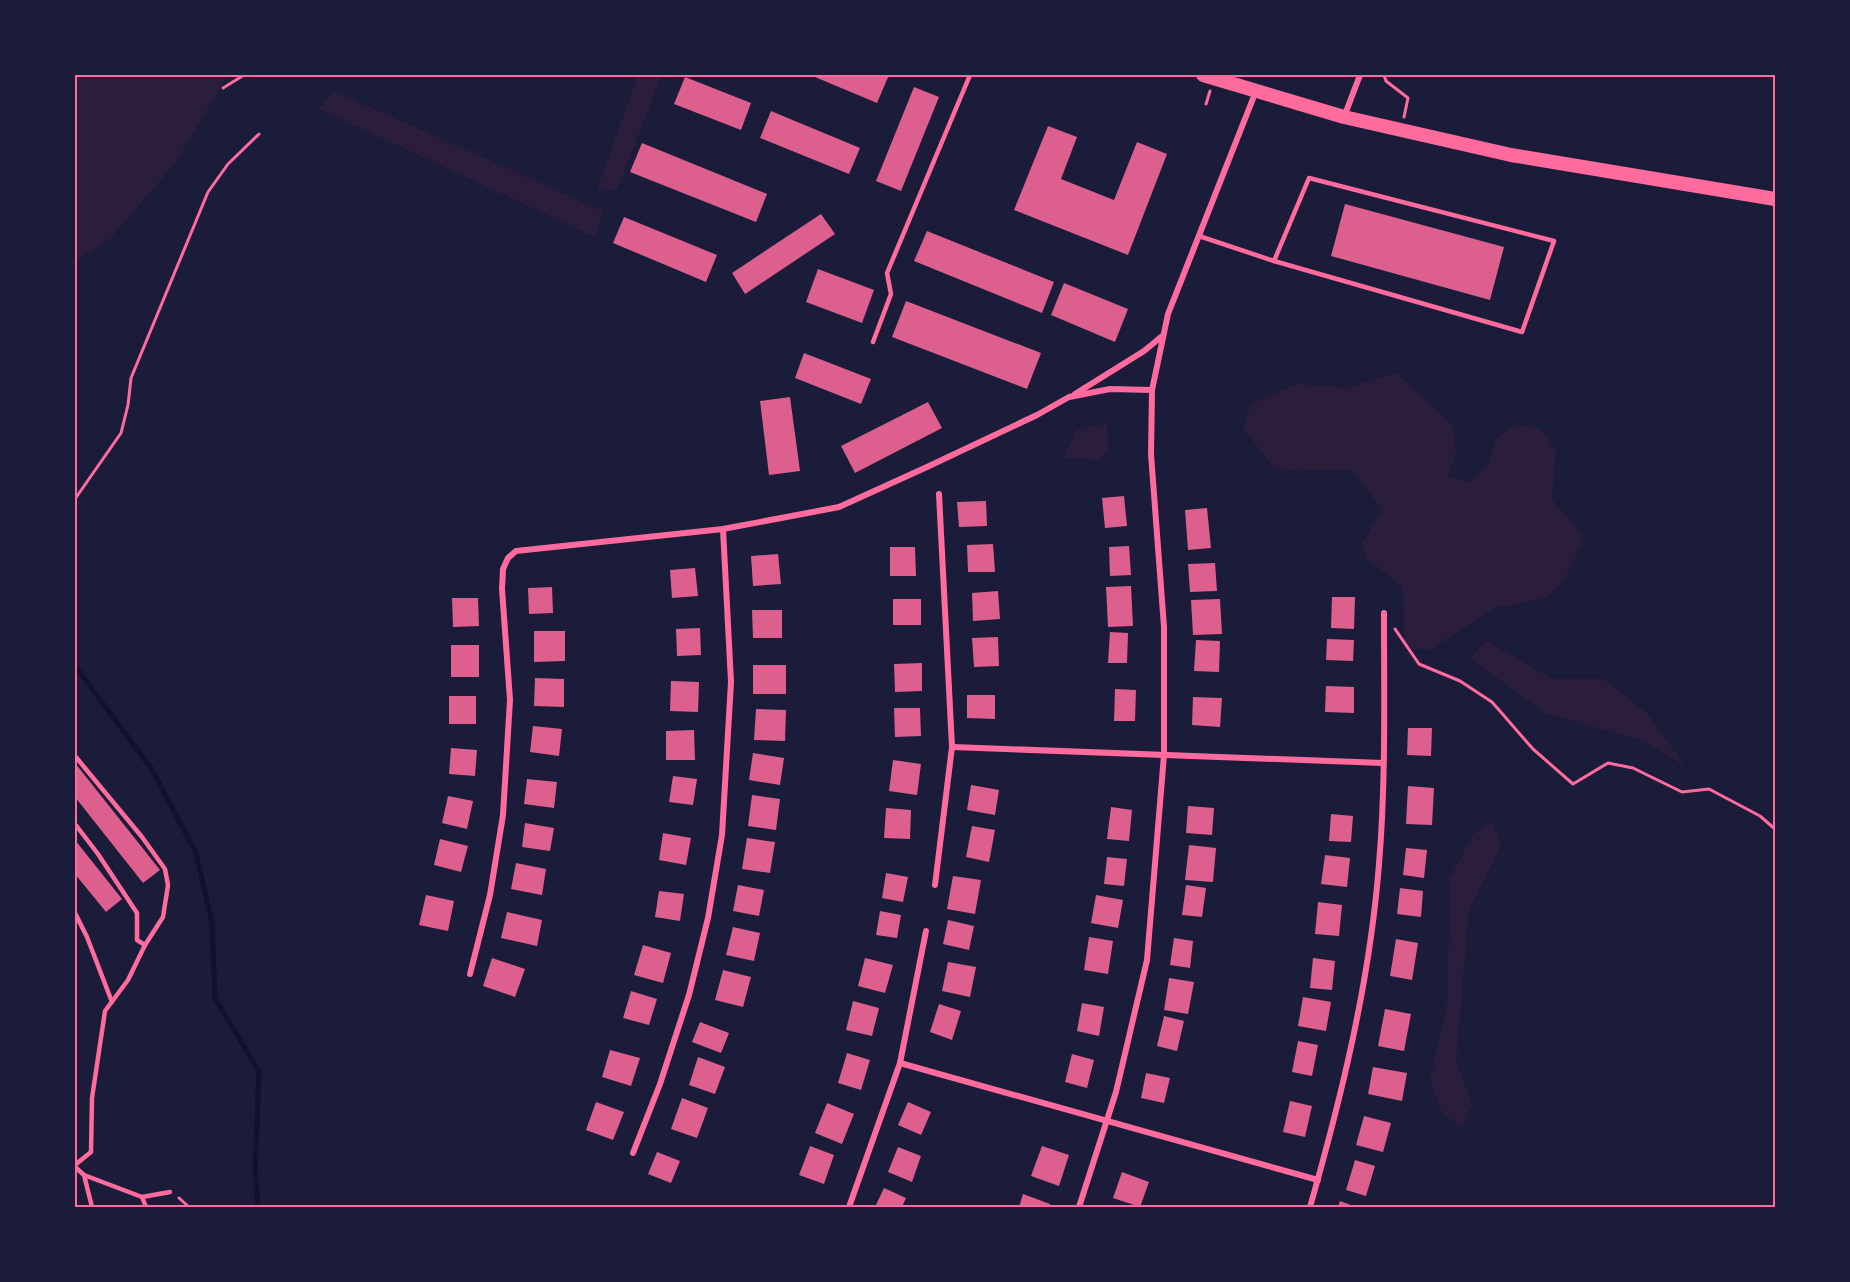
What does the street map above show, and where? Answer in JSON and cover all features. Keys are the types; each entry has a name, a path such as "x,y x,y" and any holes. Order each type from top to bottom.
{"main road":[{"path":"1203,75 1344,117 1511,155 1775,199"}],"street":[{"path":"1344,117 1360,75"},
{"path":"1079,1207 1108,1120 1147,960 1164,754 1164,627 1151,454 1152,390 1168,314 1256,91"},
{"path":"470,974 490,895 503,814 510,700 502,589 503,569 508,558 516,551 723,529 838,507 1037,415 1144,351 1162,336"},
{"path":"1069,397 1110,389 1152,390"},
{"path":"935,885 952,747 939,494"},
{"path":"633,1153 660,1084 689,995 708,918 722,835 731,682 723,529"},
{"path":"1310,1207 1348,1063 1366,967 1379,863 1383,763 1384,613"},
{"path":"952,747 1383,763"},
{"path":"849,1207 900,1063 926,931"},
{"path":"900,1063 1318,1180"}],"lane":[{"path":"873,342 891,294 886,273 970,75"},
{"path":"1199,236 1274,261 1522,332 1554,241 1309,178 1274,261"},
{"path":"75,756 165,868 168,885 163,917 145,945 128,980 105,1011 92,1098 91,1152 75,1166 84,1175 142,1197 170,1192"},
{"path":"75,824 137,913 137,940 145,945"},
{"path":"75,913 87,937 112,1002"},
{"path":"84,1175 92,1207"},
{"path":"142,1197 146,1207"}],"path":[{"path":"223,88 244,75"},
{"path":"1384,75 1386,81 1408,98 1401,130"},
{"path":"75,499 121,433 128,405 131,378 208,192 228,164 259,134"},
{"path":"1384,613 1419,664 1460,681 1492,702 1533,749 1573,784 1608,763 1633,768 1682,792 1709,789 1760,816 1775,829"}],"shaded area":[{"path":"75,75 228,75 175,163 110,239 75,261"},
{"path":"638,75 662,75 617,190 597,189"},
{"path":"334,91 603,211 595,237 319,109"},
{"path":"1397,373 1453,426 1456,452 1447,477 1471,482 1489,464 1496,438 1516,424 1541,429 1556,450 1552,499 1585,537 1563,582 1546,598 1495,608 1431,649 1404,649 1403,587 1366,559 1362,544 1382,509 1351,470 1275,469 1243,429 1251,403 1298,384 1346,388"},
{"path":"1107,423 1108,449 1100,460 1063,458 1077,430"},
{"path":"1486,641 1553,679 1604,679 1647,713 1686,767 1643,740 1546,714 1470,658"},
{"path":"1493,821 1501,845 1469,909 1456,1062 1473,1105 1462,1127 1442,1113 1430,1079 1447,1007 1450,878 1473,834"}],"building":[{"path":"816,75 889,75 877,103 815,77"},
{"path":"685,77 751,103 741,130 674,104"},
{"path":"914,87 939,97 901,191 876,181"},
{"path":"771,111 860,148 849,174 760,138"},
{"path":"1048,126 1077,137 1061,179 1114,200 1137,142 1167,154 1128,255 1014,210"},
{"path":"642,143 767,194 756,222 630,172"},
{"path":"1345,204 1504,247 1490,300 1331,256"},
{"path":"821,214 835,234 745,294 732,273"},
{"path":"624,217 717,255 706,282 613,243"},
{"path":"927,231 1054,282 1042,313 914,261"},
{"path":"818,269 874,290 862,323 806,302"},
{"path":"1064,283 1128,309 1115,342 1051,315"},
{"path":"906,301 1041,353 1027,389 892,337"},
{"path":"804,353 871,379 861,404 795,378"},
{"path":"790,397 800,471 769,475 760,401"},
{"path":"928,402 942,428 855,473 841,446"},
{"path":"1124,496 1127,526 1105,528 1102,498"},
{"path":"986,501 987,526 959,527 957,502"},
{"path":"1207,508 1211,548 1188,550 1185,510"},
{"path":"993,544 995,572 968,572 967,545"},
{"path":"1129,546 1131,575 1110,576 1109,547"},
{"path":"890,547 915,547 916,576 890,576"},
{"path":"778,554 781,584 753,586 751,556"},
{"path":"1215,563 1217,591 1190,592 1188,564"},
{"path":"695,568 698,596 672,598 670,570"},
{"path":"1131,586 1133,626 1108,627 1106,587"},
{"path":"552,587 553,613 529,614 528,588"},
{"path":"998,591 1000,619 973,621 972,593"},
{"path":"1332,597 1355,597 1354,629 1331,628"},
{"path":"452,598 478,598 479,626 453,627"},
{"path":"893,599 921,599 921,625 893,625"},
{"path":"1220,599 1222,634 1193,635 1191,600"},
{"path":"752,610 782,610 782,638 753,638"},
{"path":"700,628 701,655 677,656 676,629"},
{"path":"534,631 565,631 565,661 534,662"},
{"path":"1110,632 1128,633 1127,663 1108,663"},
{"path":"998,637 999,666 974,667 972,638"},
{"path":"1327,639 1354,640 1353,661 1326,660"},
{"path":"1196,640 1220,641 1219,672 1194,671"},
{"path":"451,645 479,645 479,677 451,677"},
{"path":"922,663 922,691 895,692 894,664"},
{"path":"753,665 786,665 786,694 753,694"},
{"path":"535,678 564,679 564,707 534,706"},
{"path":"671,681 699,682 698,712 670,711"},
{"path":"1326,686 1354,687 1354,713 1325,712"},
{"path":"1115,689 1136,690 1135,721 1114,721"},
{"path":"967,695 995,695 995,719 967,718"},
{"path":"449,696 476,696 476,724 449,724"},
{"path":"1193,697 1222,698 1220,727 1192,725"},
{"path":"894,708 920,708 921,736 895,737"},
{"path":"756,709 786,710 785,741 754,740"},
{"path":"533,726 562,729 559,756 530,752"},
{"path":"1408,728 1432,728 1431,756 1407,755"},
{"path":"694,730 695,760 666,760 666,731"},
{"path":"451,748 477,750 475,776 449,774"},
{"path":"753,753 784,758 780,785 749,780"},
{"path":"893,760 921,764 917,795 889,791"},
{"path":"75,763 160,870 143,883 75,797"},
{"path":"673,776 697,779 693,805 669,802"},
{"path":"527,779 557,782 554,808 524,804"},
{"path":"971,785 999,790 995,815 967,810"},
{"path":"1408,786 1434,788 1432,825 1406,824"},
{"path":"752,795 780,799 776,830 748,826"},
{"path":"448,796 473,801 467,829 442,823"},
{"path":"1188,806 1214,808 1212,835 1186,833"},
{"path":"1111,807 1132,810 1129,841 1107,839"},
{"path":"886,808 911,810 910,839 884,838"},
{"path":"1331,814 1353,816 1351,842 1329,841"},
{"path":"525,823 554,828 550,851 522,847"},
{"path":"972,826 995,830 989,862 966,857"},
{"path":"663,833 691,838 686,865 659,860"},
{"path":"747,838 775,842 770,873 742,869"},
{"path":"440,839 468,846 461,872 434,865"},
{"path":"75,840 122,899 106,912 75,874"},
{"path":"1189,845 1216,848 1213,882 1185,880"},
{"path":"1406,848 1427,850 1424,878 1403,875"},
{"path":"1325,855 1350,858 1347,887 1321,884"},
{"path":"1107,857 1127,859 1124,886 1104,884"},
{"path":"516,863 546,869 542,895 511,889"},
{"path":"886,873 908,877 903,902 882,898"},
{"path":"953,876 981,880 975,914 947,909"},
{"path":"738,885 764,890 759,916 733,911"},
{"path":"1186,885 1206,888 1202,917 1182,915"},
{"path":"1400,888 1423,891 1421,917 1397,914"},
{"path":"659,891 684,894 680,921 655,917"},
{"path":"426,895 454,901 448,931 419,925"},
{"path":"1096,895 1123,900 1118,928 1091,923"},
{"path":"1318,902 1342,905 1339,936 1315,934"},
{"path":"880,911 901,915 897,938 876,935"},
{"path":"507,912 542,920 537,946 501,938"},
{"path":"948,920 974,926 969,950 943,944"},
{"path":"733,927 760,933 754,961 726,955"},
{"path":"1089,937 1113,941 1108,974 1084,970"},
{"path":"1174,938 1193,941 1190,968 1170,965"},
{"path":"1396,939 1418,943 1412,980 1390,976"},
{"path":"643,945 671,953 663,983 634,975"},
{"path":"492,958 525,969 515,997 483,986"},
{"path":"865,958 893,965 885,993 858,986"},
{"path":"1313,958 1335,961 1332,990 1310,988"},
{"path":"948,962 976,967 970,997 942,991"},
{"path":"723,970 751,977 743,1007 715,1000"},
{"path":"1169,978 1194,982 1188,1014 1164,1010"},
{"path":"631,991 657,999 649,1025 623,1018"},
{"path":"1303,997 1331,1002 1326,1031 1298,1026"},
{"path":"853,1001 879,1008 872,1036 846,1030"},
{"path":"1082,1003 1104,1007 1099,1036 1077,1031"},
{"path":"939,1004 961,1011 952,1040 930,1032"},
{"path":"1385,1009 1411,1014 1404,1051 1378,1046"},
{"path":"1164,1016 1184,1021 1177,1051 1157,1046"},
{"path":"700,1022 729,1033 721,1053 692,1042"},
{"path":"1298,1041 1318,1045 1312,1076 1292,1072"},
{"path":"610,1050 640,1058 631,1086 602,1077"},
{"path":"847,1053 870,1060 861,1090 838,1083"},
{"path":"1072,1054 1094,1060 1087,1088 1065,1082"},
{"path":"698,1057 725,1067 715,1094 689,1085"},
{"path":"1373,1067 1407,1073 1402,1101 1368,1094"},
{"path":"1146,1073 1170,1078 1164,1103 1141,1098"},
{"path":"682,1098 708,1108 697,1138 671,1129"},
{"path":"1290,1101 1312,1106 1305,1137 1283,1132"},
{"path":"596,1102 624,1112 613,1140 586,1130"},
{"path":"908,1102 931,1112 921,1135 898,1125"},
{"path":"827,1103 854,1114 842,1144 815,1133"},
{"path":"1364,1116 1391,1123 1383,1152 1356,1145"},
{"path":"810,1146 834,1155 824,1184 799,1175"},
{"path":"1042,1146 1069,1155 1059,1186 1031,1176"},
{"path":"898,1147 921,1156 912,1182 888,1172"},
{"path":"657,1152 680,1161 671,1183 648,1174"},
{"path":"1355,1160 1375,1166 1366,1196 1346,1190"},
{"path":"1122,1172 1149,1182 1140,1207 1113,1198"},
{"path":"884,1188 906,1198 902,1207 875,1207"},
{"path":"1023,1194 1050,1204 1049,1207 1019,1207"},
{"path":"1340,1201 1356,1207 1338,1207"}],"waterway":[{"path":"75,666 151,768 196,853 212,923 215,998 259,1071 255,1171 258,1207"}]}
